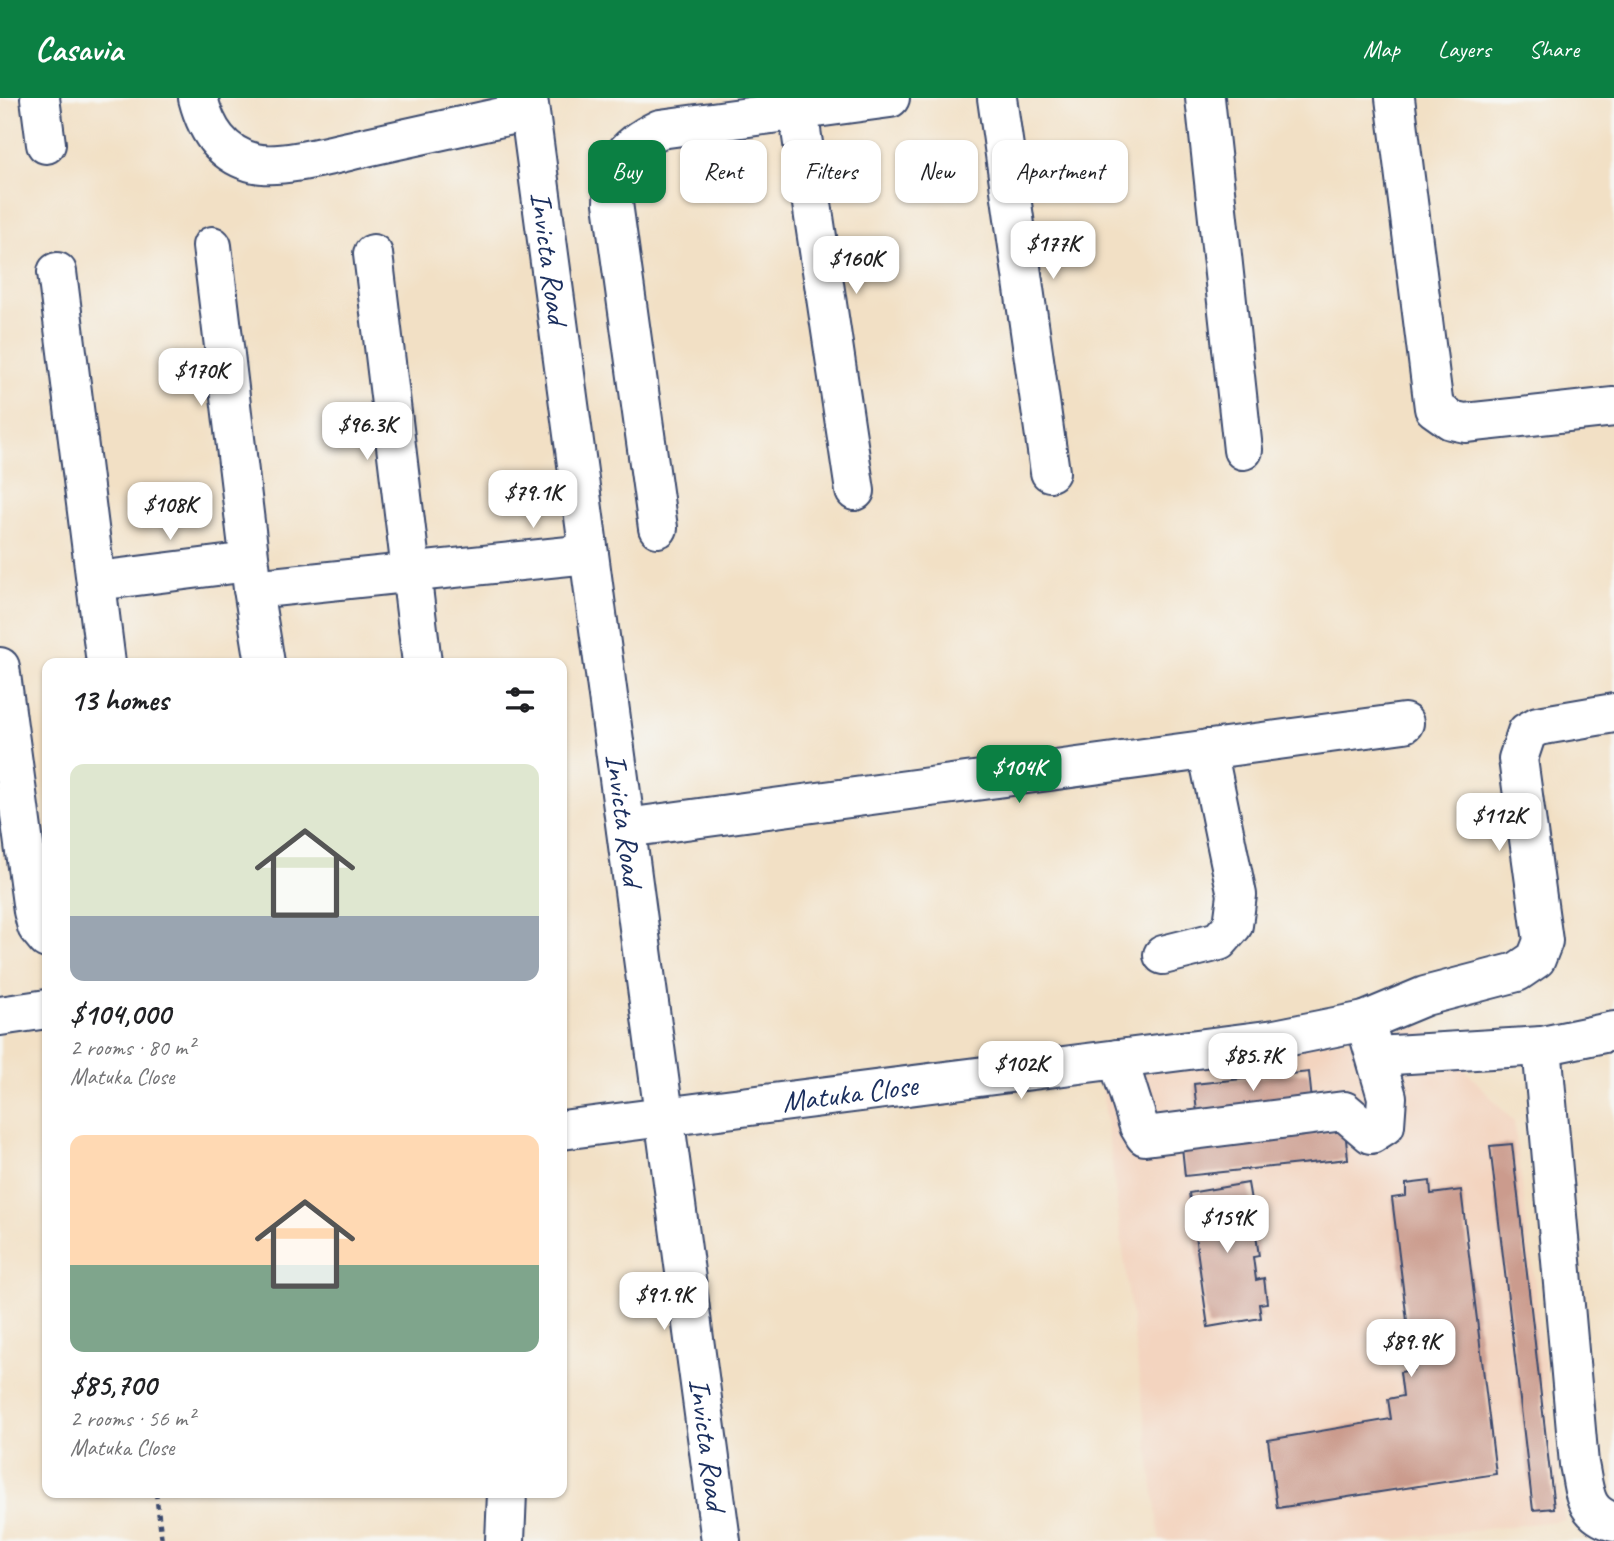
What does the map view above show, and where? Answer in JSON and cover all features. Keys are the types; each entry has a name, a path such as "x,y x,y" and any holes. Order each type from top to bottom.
{"street":[{"path":"40,98 46,144"},
{"path":"198,98 205,124 215,140 236,156 257,163 311,159 529,104"},
{"path":"658,528 614,203 616,167 629,148 660,129 890,98"},
{"path":"997,98 1050,472"},
{"path":"1205,98 1243,450"},
{"path":"1395,98 1434,408 1451,420 1465,423 1614,407"},
{"name":"Invicta Road","path":"529,104 587,554 667,1116 721,1541"},
{"path":"798,110 855,491"},
{"path":"212,246 251,576 264,658"},
{"path":"373,254 421,658"},
{"path":"57,272 105,658"},
{"path":"97,582 410,571 587,554"},
{"path":"0,667 33,911 37,927 42,933"},
{"path":"1371,1039 1425,996 1517,972 1536,959 1543,941 1518,759 1523,740 1527,732 1538,726 1614,713"},
{"path":"626,828 1404,723"},
{"path":"1163,955 1219,941 1233,925 1237,895 1207,749"},
{"path":"0,1016 42,1010"},
{"path":"1371,1039 1542,1046 1614,1031"},
{"name":"Matuka Close","path":"567,1129 1275,1039 1371,1039"},
{"path":"1118,1059 1139,1126 1145,1136 1343,1111 1371,1134 1385,1125 1388,1115 1387,1097 1371,1039"},
{"path":"1542,1046 1579,1464 1587,1502 1598,1517 1614,1522"},
{"path":"505,1541 507,1498"}],"path":[{"path":"157,1498 162,1541"}],"shaded area":[{"path":"1425,1026 1514,1122 1565,1520 1376,1541 1160,1541 1101,1079"}],"building":[{"path":"1309,1072 1312,1101 1197,1113 1194,1084"},
{"path":"1345,1130 1348,1159 1185,1176 1182,1147"},
{"path":"1512,1144 1554,1508 1533,1510 1490,1146"},
{"path":"1430,1181 1431,1194 1461,1190 1496,1474 1277,1508 1268,1440 1391,1419 1388,1399 1403,1396 1400,1372 1413,1370 1392,1198 1406,1196 1406,1184"},
{"path":"1248,1183 1254,1218 1230,1222 1231,1232 1255,1228 1259,1256 1253,1257 1256,1280 1264,1278 1267,1303 1259,1304 1261,1318 1208,1327 1189,1193"}]}
